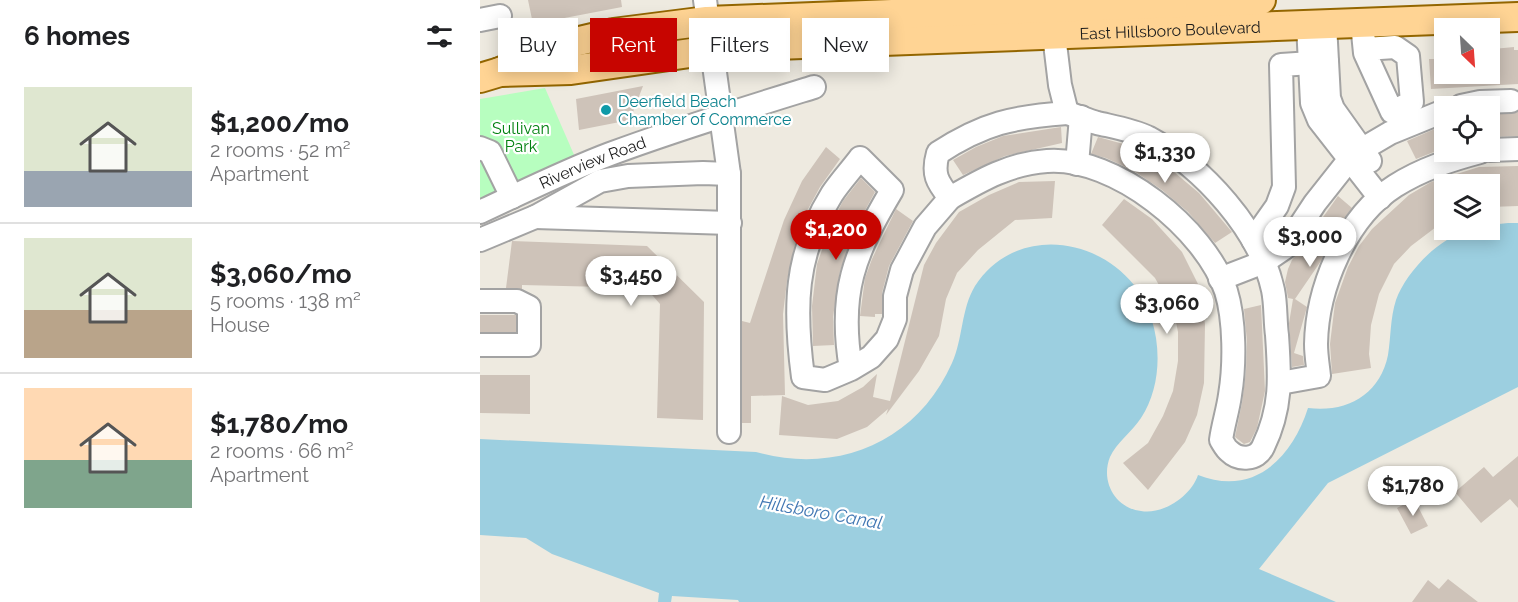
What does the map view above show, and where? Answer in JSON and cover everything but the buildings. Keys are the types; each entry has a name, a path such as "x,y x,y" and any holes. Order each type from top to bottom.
{"main road":[{"name":"East Hillsboro Boulevard","path":"490,75 558,46 706,11 1081,3 1131,5 1261,0"},
{"path":"908,40 1005,28 1018,21 1033,4"},
{"path":"1054,35 1060,21 1071,18 1119,16 1131,5"},
{"name":"East Hillsboro Boulevard","path":"790,44 1316,25 1364,36 1518,17"},
{"name":"East Hillsboro Boulevard","path":"490,75 571,70 689,53"}],"street":[{"path":"1316,25 1318,62 1312,103 1314,112 1355,155 1385,193"},
{"path":"1054,35 1060,85 1074,115 1077,164"},
{"path":"1252,240 1277,206 1284,188 1281,65 1318,62"},
{"path":"714,72 729,174 729,432"},
{"name":"Riverview Road","path":"480,212 609,154 814,87"},
{"path":"1500,101 1511,101"},
{"path":"851,369 846,315 849,282 871,226 892,190 860,158 832,194 812,232 801,269 798,340 803,377 825,380 851,369 871,357 887,339 895,319 895,296 902,270 925,227 950,198 993,175 1024,164 1049,160 1077,164 1092,167 1145,193 1168,212 1210,259 1226,291 1233,347 1230,395 1221,440 1228,451 1239,458 1252,457 1262,450 1269,434 1280,383 1273,291 1264,262 1252,240 1225,201 1192,167 1148,138 1112,125 1074,115 1023,116 998,122 960,138 938,153 934,166 938,180 950,198"},
{"path":"1220,279 1264,262 1286,247 1315,203 1355,155 1390,133 1434,115"},
{"path":"480,148 490,152 512,197"},
{"path":"1500,150 1518,149"},
{"path":"1280,383 1320,376 1316,346 1318,317 1330,271 1348,238 1373,204 1385,193 1417,173 1444,162"},
{"path":"480,240 535,217 600,181 628,176 729,174"},
{"path":"535,217 730,223"},
{"path":"480,301 517,301 529,307 529,345 480,345"}],"green space":[{"name":"Sullivan Park","path":"545,88 575,157 480,201 480,99"}],"water":[{"name":"Hillsboro Canal","path":"1518,223 1518,387 1328,483 1259,569 1336,602 739,602 738,600 672,596 671,602 658,602 659,593 552,554 526,538 480,535 480,439 756,452 786,458 816,459 844,455 871,446 896,432 918,413 937,390 956,354 970,295 991,267 1010,254 1031,247 1054,245 1076,248 1098,256 1117,268 1134,285 1150,316 1157,351 1154,386 1141,418 1110,457 1107,476 1112,492 1124,505 1141,511 1158,510 1183,497 1198,475 1218,480 1237,481 1253,477 1268,469 1292,443 1308,408 1322,409 1348,404 1369,391 1384,369 1396,300 1416,267 1436,247 1448,240 1500,240 1500,224"}],"place":[{"name":"Deerfield Beach Chamber of Commerce","path":"606,110"}]}
